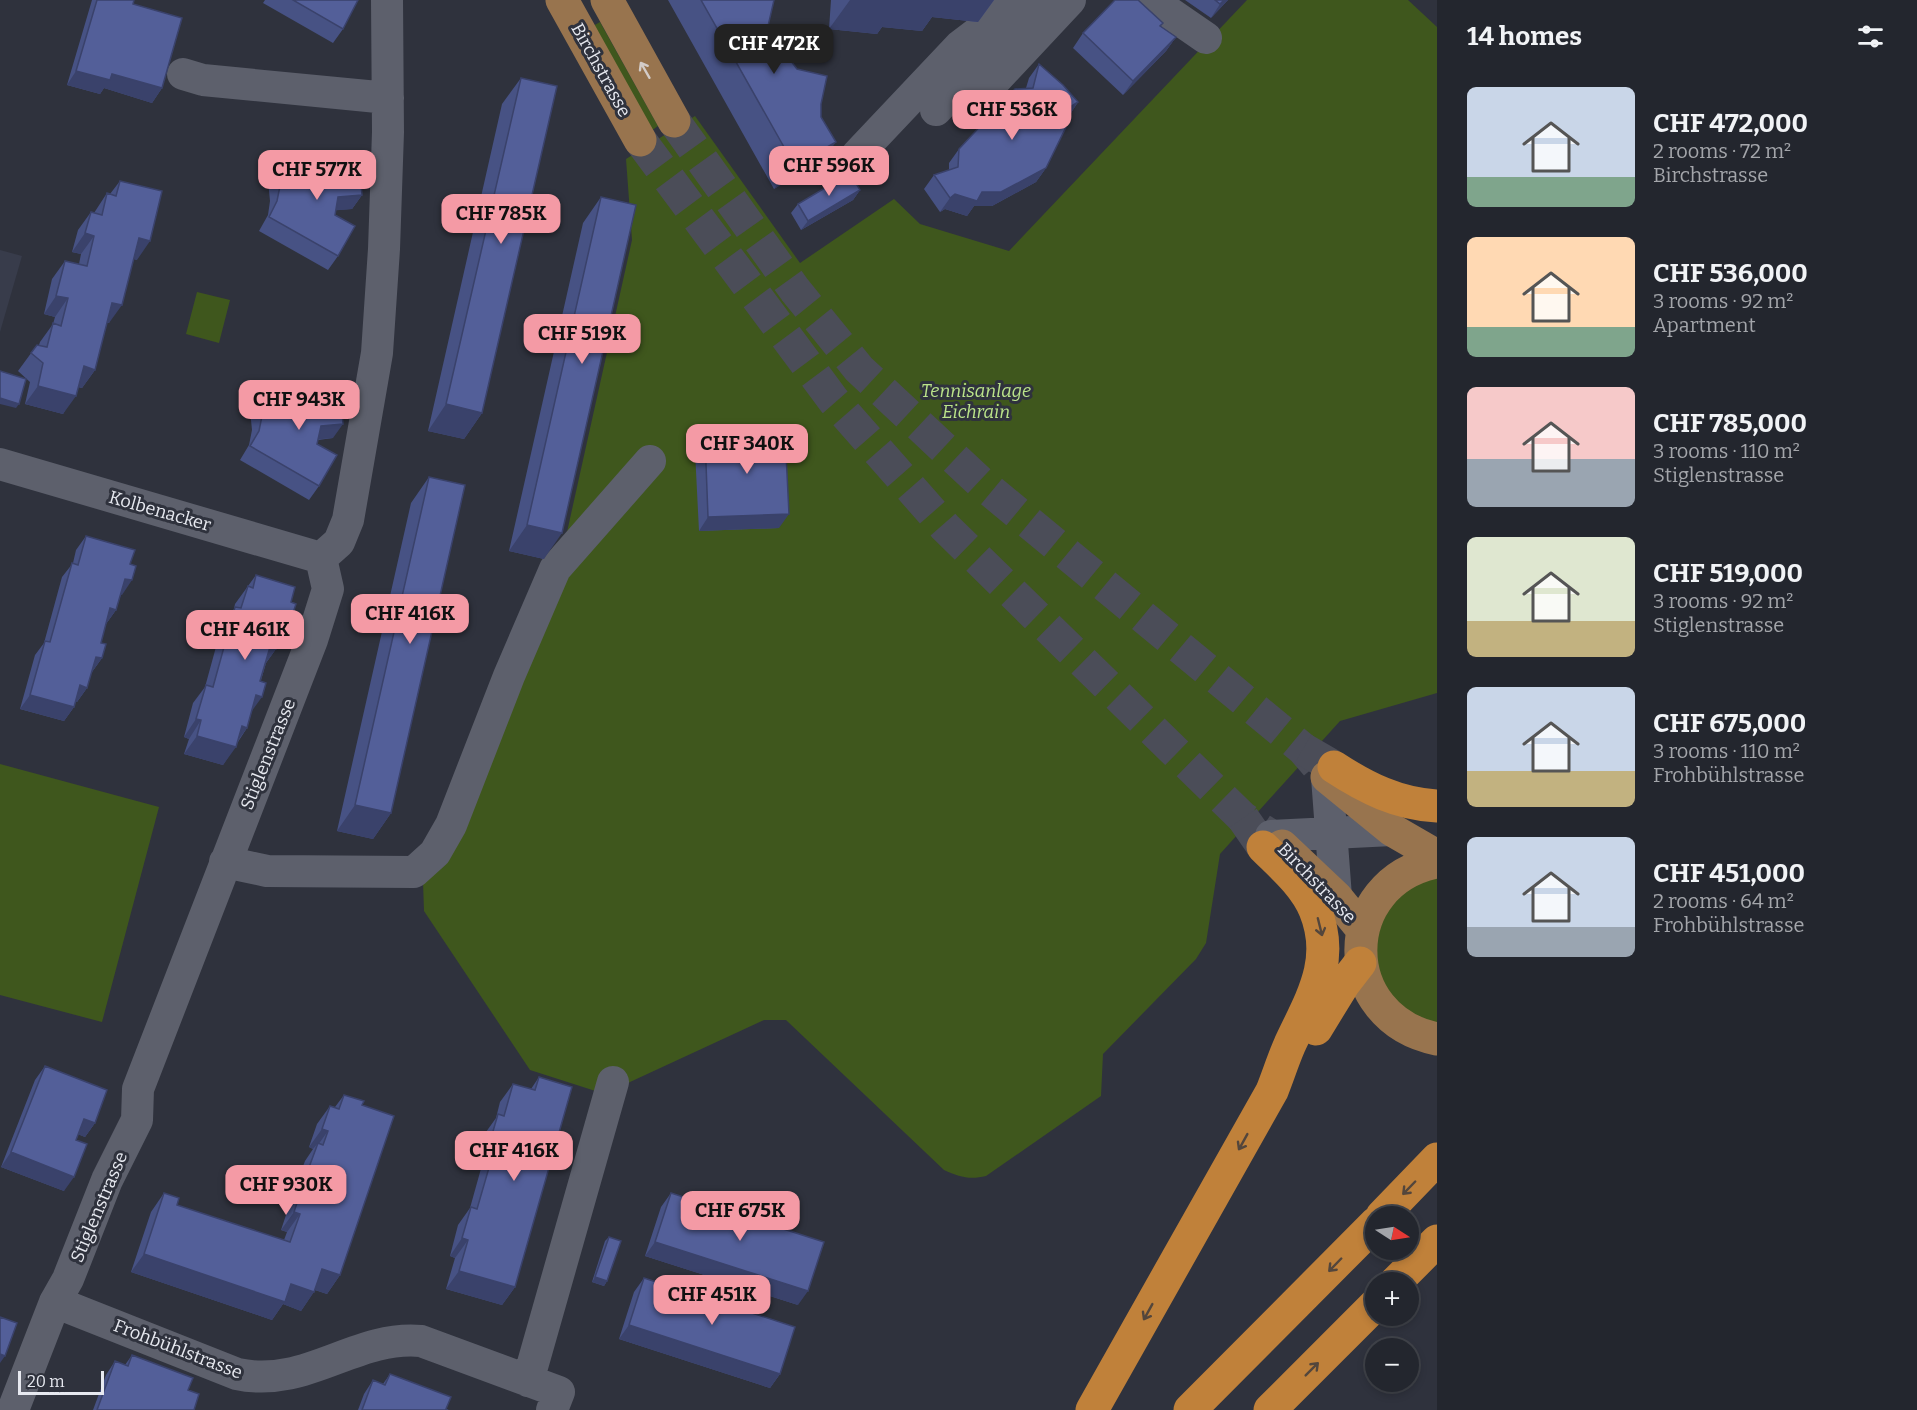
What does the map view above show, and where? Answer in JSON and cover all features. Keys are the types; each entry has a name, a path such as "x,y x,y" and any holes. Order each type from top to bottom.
{"highway":[{"path":"1330,772 1389,797 1421,805 1437,806"},
{"path":"1092,1410 1272,1091 1290,1045 1315,997 1324,957 1322,933 1315,909 1267,841"},
{"path":"1272,1091 1302,1053 1343,985 1360,963"},
{"path":"1392,1206 1437,1159"},
{"path":"1190,1410 1365,1234"},
{"path":"1406,1272 1437,1240"},
{"path":"1270,1410 1365,1315"}],"main road":[{"name":"Birchstrasse","path":"562,0 640,140"},
{"path":"607,0 674,121"},
{"path":"1330,772 1392,830 1437,856"},
{"name":"Birchstrasse","path":"1267,841 1336,897 1362,929"},
{"name":"Birchstrasse","path":"1437,862 1419,865 1395,879 1375,900 1362,929 1360,963 1369,990 1382,1010 1402,1027 1437,1039"}],"street":[{"path":"321,558 339,542 348,520 377,353 384,249 388,98 387,0"},
{"path":"857,155 960,46 989,24 1008,0"},
{"path":"936,110 1039,0"},
{"path":"971,106 1070,0"},
{"path":"1151,0 1206,38"},
{"path":"183,74 203,80 388,98"},
{"path":"225,862 267,871 414,872 435,854 451,825 509,676 555,569 650,461"},
{"name":"Kolbenacker","path":"0,464 321,558"},
{"name":"Stiglenstrasse","path":"13,1410 55,1302 68,1279 107,1180 137,1120 138,1089 312,640 328,589 321,558"},
{"path":"1330,772 1331,832 1336,897"},
{"path":"1267,841 1331,832 1392,830"},
{"path":"528,1381 613,1082"},
{"name":"Frohbühlstrasse","path":"55,1302 237,1374 258,1378 294,1374 384,1343 405,1340 421,1341 528,1381 555,1401"}],"shaded area":[{"path":"0,250 22,256 0,332"}],"green space":[{"name":"Tennisanlage Eichrain","path":"1247,0 1408,0 1437,27 1437,693 1340,721 1220,854 1206,943 1196,959 1103,1054 1101,1096 986,1176 965,1177 944,1170 786,1020 764,1020 630,1082 611,1096 530,1070 424,911 422,853 565,541 632,240 626,159 695,116 800,263 894,199 920,224 1009,251"},
{"path":"600,22 658,126 651,131 593,26"},
{"path":"197,292 230,300 219,343 186,334"},
{"path":"0,764 159,807 102,1022 0,995"},
{"path":"1437,876 1437,1024 1400,1007 1385,990 1378,975 1375,944 1379,928 1395,899 1410,885"}],"building":[{"path":"97,0 134,0 133,4 182,18 162,88 112,74 110,80 76,71"},
{"path":"293,0 358,0 343,29"},
{"path":"701,0 774,0 768,26 782,49 797,69 827,76 821,104 821,117 836,142 815,154 813,150 793,163"},
{"path":"1115,0 1138,0 1163,23 1160,26 1176,37 1133,81 1083,33"},
{"path":"1039,64 1078,102 1064,111 1066,127 1046,168 1001,192 982,192 977,201 955,194 950,198 934,175 958,167 959,149 1015,89 1033,88"},
{"path":"521,78 557,86 482,413 446,404"},
{"path":"359,160 362,195 338,197 335,215 355,226 338,256 269,217 277,201 280,186 278,167"},
{"path":"850,173 860,190 808,221 798,204"},
{"path":"120,181 162,191 150,241 139,238 122,305 112,303 95,370 84,366 76,396 38,386 43,363 31,353 37,345 47,347 53,323 61,326 68,298 56,296 65,261 87,266 94,236 85,233 91,212 102,215 107,193 116,196"},
{"path":"601,197 636,205 562,533 527,525"},
{"path":"0,371 26,379 19,404 0,398"},
{"path":"340,389 343,424 321,426 317,444 337,455 319,486 250,446 259,431 262,416 260,396"},
{"path":"785,433 789,514 708,517 705,437"},
{"path":"429,477 465,485 391,813 355,805"},
{"path":"86,536 135,550 130,564 136,566 132,580 125,579 116,610 110,608 101,643 106,644 102,658 96,657 87,688 80,685 74,707 30,695 45,641 50,642 72,563 78,565"},
{"path":"256,575 295,587 291,602 296,604 291,619 285,617 276,649 270,647 260,681 266,683 262,697 256,695 247,728 242,726 236,747 197,736 201,720 196,719 206,685 213,687 235,607 241,608 248,586 253,588"},
{"path":"45,1066 107,1090 95,1123 84,1119 76,1140 87,1144 74,1177 11,1152"},
{"path":"539,1077 572,1087 515,1287 459,1271 468,1240 462,1238 471,1207 477,1209 495,1147 489,1145 498,1114 504,1116 513,1084 535,1090"},
{"path":"344,1095 364,1101 362,1105 394,1116 340,1275 322,1269 314,1292 291,1284 285,1302 144,1254 164,1193 179,1198 177,1205 290,1242 300,1214 294,1212 303,1185 309,1187 314,1172 308,1170 318,1143 323,1145 328,1131 322,1129 330,1106 339,1109"},
{"path":"671,1193 824,1242 808,1291 655,1242"},
{"path":"609,1237 621,1241 607,1281 595,1277"},
{"path":"644,1278 795,1327 780,1374 629,1325"},
{"path":"0,1317 17,1323 5,1356 0,1354"},
{"path":"132,1355 193,1378 188,1390 199,1394 194,1410 97,1410 115,1361 128,1366"},
{"path":"390,1374 451,1397 446,1409 448,1410 362,1410 373,1380 385,1385"}],"tunnel":[{"path":"674,121 795,290 859,369 980,482 1303,749 1327,777"},
{"path":"640,140 834,401 945,527 1243,818 1271,836"},
{"path":"1303,749 1334,767"},
{"path":"1243,818 1263,847"}]}
